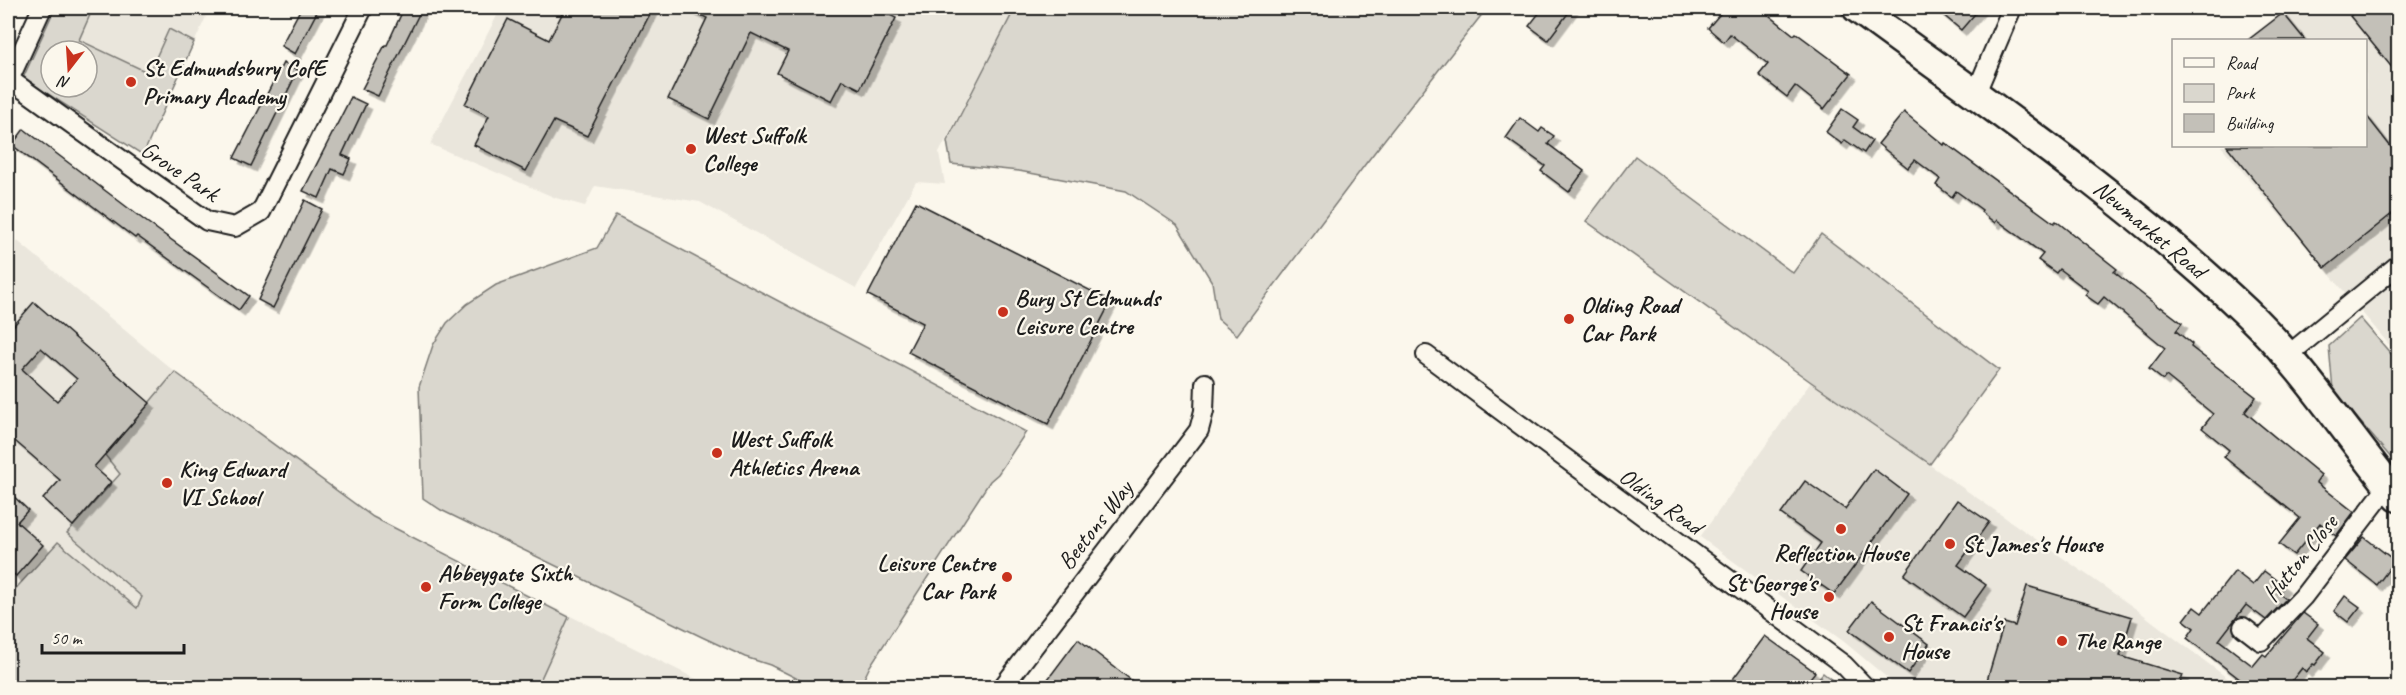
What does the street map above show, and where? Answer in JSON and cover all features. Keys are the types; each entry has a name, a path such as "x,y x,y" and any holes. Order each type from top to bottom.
{"main road":[{"name":"Newmarket Road","path":"1857,8 2081,171 2150,226 2247,313 2287,356 2394,491"}],"street":[{"path":"8,80 42,8"},
{"name":"Grove Park","path":"8,80 207,221 235,226 261,212 363,8"},
{"path":"1975,95 2012,8"},
{"path":"2287,356 2398,265"},
{"name":"Olding Road","path":"1426,356 1844,665 1866,687"},
{"name":"Beetons Way","path":"1002,687 1199,430 1204,411 1204,383"},
{"name":"Hutton Close","path":"2243,627 2261,640 2303,597 2394,491"}],"shaded area":[{"name":"St Edmundsbury CofE Primary Academy","path":"55,8 210,8 143,155 56,99 99,99 99,39 41,39"},
{"name":"West Suffolk College","path":"501,8 1015,8 939,153 945,184 916,182 856,288 700,202 595,186 585,206 556,198 430,144"},
{"path":"2288,8 2398,8 2398,355 2222,147 2367,147 2367,39 2247,39"},
{"name":"St Edmundsbury CofE Primary Academy","path":"39,43 39,88 23,78"},
{"name":"King Edward VI School","path":"8,233 175,372 373,517 712,687 8,687"},
{"path":"1811,382 2136,609 2239,687 1892,687 1890,680 1843,641 1700,537"}],"green space":[{"path":"55,8 93,8 79,39 41,39"},
{"path":"1015,8 1487,8 1237,335 1218,319 1212,282 1177,225 1126,191 1019,171 951,164 947,141"},
{"path":"169,29 194,42 143,155 56,99 99,99 99,49 149,73"},
{"path":"39,43 39,88 23,78"},
{"path":"1635,156 1793,273 1821,234 1999,370 1930,464 1586,221"},
{"name":"West Suffolk Athletics Arena","path":"616,215 1026,432 998,474 990,481 870,666 860,687 814,687 770,665 745,657 702,637 441,510 423,498 419,387 433,345 447,323 467,304 496,285 597,248"},
{"path":"2360,318 2398,362 2398,466 2333,390 2329,346"},
{"name":"King Edward VI School","path":"175,372 373,517 569,617 537,687 8,687 8,597 58,542 137,608 142,597 67,533 120,474 105,455"},
{"path":"1823,673 1841,687 1811,687"}],"building":[{"path":"301,8 319,8 295,54 281,46"},
{"path":"404,8 422,8 378,96 362,89 387,45"},
{"path":"565,8 653,8 587,136 554,121 526,171 474,145 489,116 465,104 508,19 549,40"},
{"path":"686,8 875,8 896,18 860,89 842,80 831,101 777,73 788,51 751,33 709,119 668,99 707,18"},
{"path":"1543,8 1572,8 1548,40 1529,26"},
{"path":"1725,8 1760,8 1794,35 1796,33 1851,74 1824,109 1795,86 1787,97 1759,75 1768,64 1730,34 1724,42 1708,28"},
{"path":"1935,8 1980,8 1961,30"},
{"path":"2360,8 2398,8 2398,75 2350,16"},
{"path":"2283,13 2304,39 2249,39"},
{"path":"283,63 298,70 251,166 234,158"},
{"path":"351,97 366,104 342,155 351,159 344,174 332,169 319,198 303,191"},
{"path":"1842,109 1858,120 1853,127 1872,141 1864,153 1845,140 1842,144 1826,132"},
{"path":"1904,112 1944,145 1945,143 2054,223 2056,221 2117,269 2114,272 2182,323 2176,331 2192,344 2191,347 2256,397 2245,412 2321,475 2316,482 2354,512 2336,536 2320,523 2294,555 2279,544 2300,518 2224,457 2229,450 2202,428 2213,414 2166,376 2163,380 2149,369 2165,348 2104,297 2098,304 2085,295 2088,291 2059,269 2056,273 2038,260 2043,254 1997,220 1995,223 1981,212 1982,210 1956,191 1952,197 1936,185 1940,179 1915,160 1908,168 1878,144"},
{"path":"2367,116 2398,156 2398,209 2325,268 2228,147 2367,147"},
{"path":"1520,118 1539,132 1542,128 1554,136 1548,144 1584,171 1569,192 1541,171 1545,166 1506,138"},
{"path":"24,129 249,296 239,310 137,236 135,238 12,145"},
{"path":"305,200 322,209 273,308 258,300"},
{"name":"Bury St Edmunds Leisure Centre","path":"916,202 1111,301 1048,424 908,352 923,323 868,295"},
{"path":"34,302 150,403 94,467 111,482 73,526 43,499 60,480 8,435 8,332","holes":["41,348 77,379 57,401 22,369"]},
{"name":"Reflection House","path":"1874,469 1907,494 1834,594 1801,571 1821,543 1781,514 1805,481 1845,509"},
{"path":"8,491 28,510 17,522 43,545 16,576 8,569"},
{"name":"St James's House","path":"1957,500 1989,522 1958,565 1986,585 1963,617 1904,575"},
{"path":"2364,537 2395,561 2377,585 2345,560"},
{"path":"2235,571 2253,585 2264,571 2284,586 2278,593 2286,599 2266,620 2246,605 2219,640 2253,666 2263,654 2266,656 2303,613 2318,624 2307,638 2325,652 2306,672 2302,668 2287,687 2250,687 2187,638 2194,628 2184,620 2194,607 2202,613"},
{"name":"The Range","path":"2027,586 2132,617 2120,656 2183,675 2179,687 1985,687 2004,623 2015,626"},
{"path":"2345,596 2360,607 2348,622 2334,611"},
{"name":"St Francis's House","path":"1871,601 1929,644 1908,673 1849,630"},
{"path":"1765,636 1815,672 1803,687 1727,687"},
{"path":"1078,639 1140,687 1042,687"}],"place":[{"name":"St Edmundsbury CofE Primary Academy","path":"131,82"},
{"name":"West Suffolk College","path":"691,149"},
{"name":"Bury St Edmunds Leisure Centre","path":"1003,312"},
{"name":"Olding Road Car Park","path":"1569,319"},
{"name":"West Suffolk Athletics Arena","path":"717,453"},
{"name":"King Edward VI School","path":"167,483"},
{"name":"Reflection House","path":"1841,529"},
{"name":"St James's House","path":"1950,544"},
{"name":"Leisure Centre Car Park","path":"1007,577"},
{"name":"Abbeygate Sixth Form College","path":"426,587"},
{"name":"St George's House","path":"1829,597"},
{"name":"St Francis's House","path":"1889,637"},
{"name":"The Range","path":"2062,641"}]}
